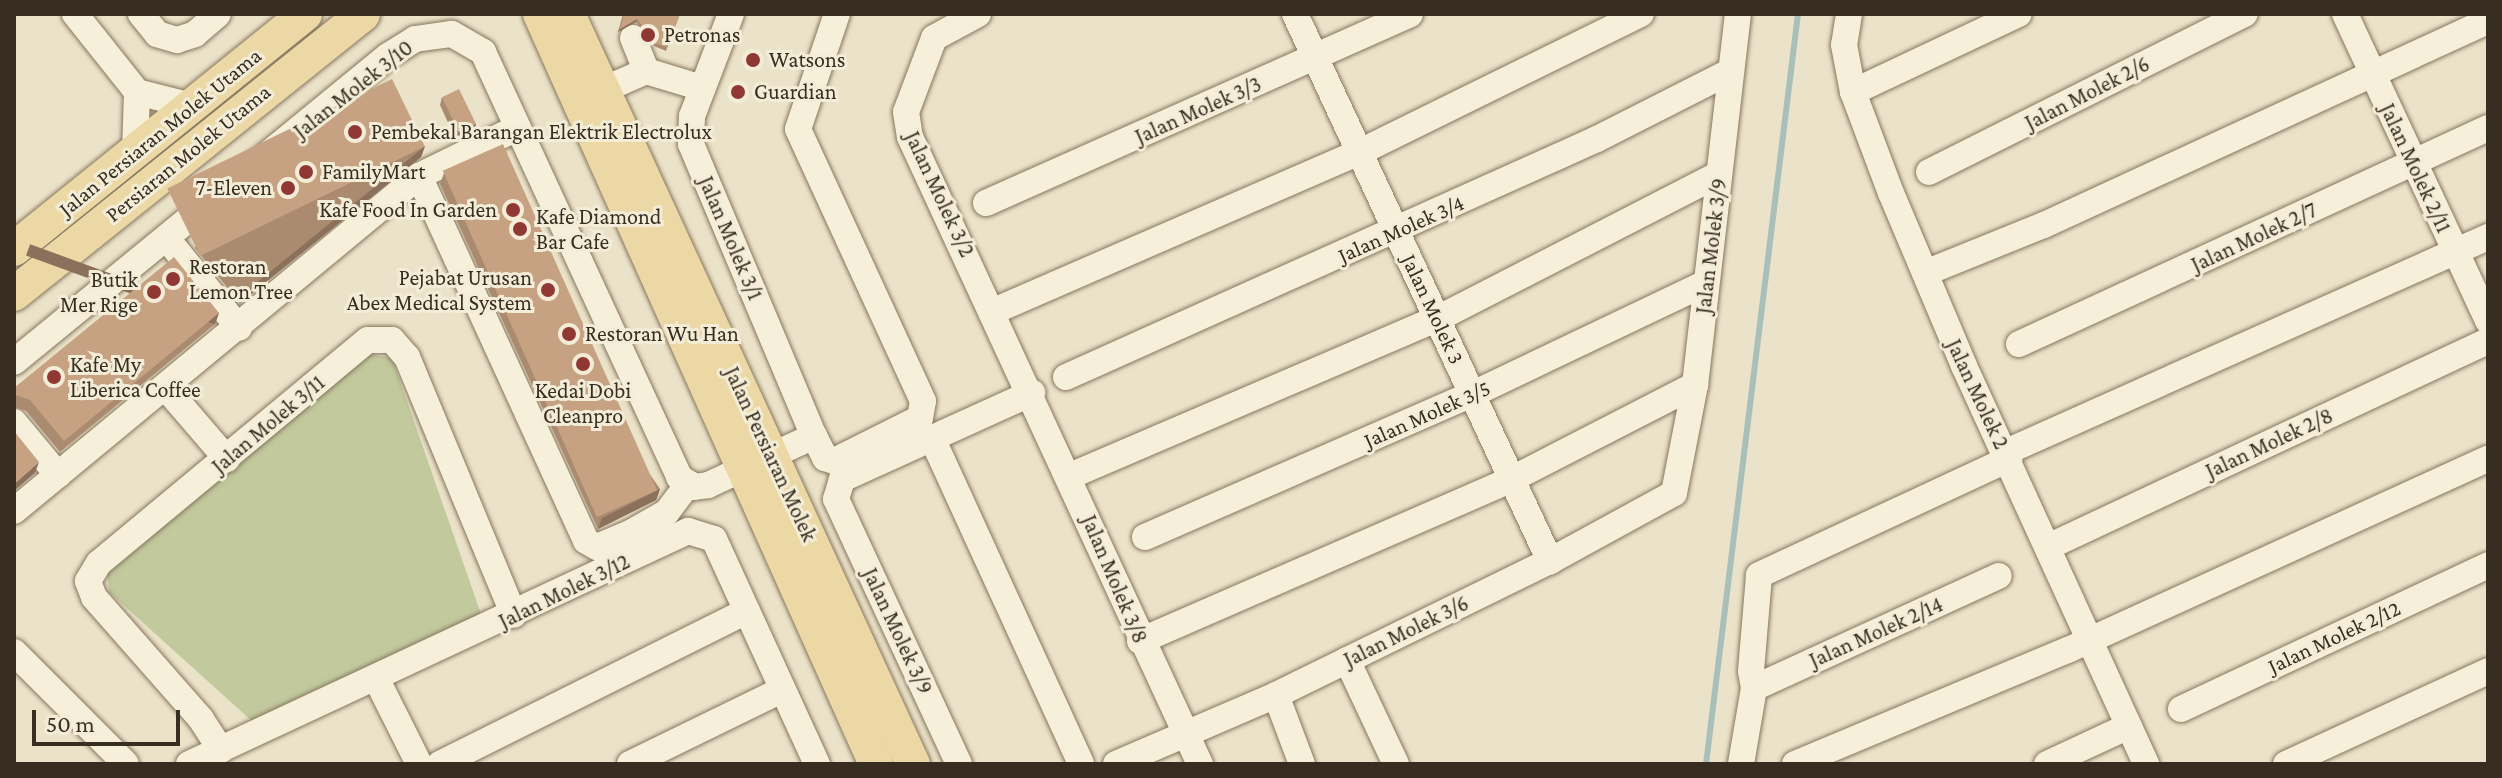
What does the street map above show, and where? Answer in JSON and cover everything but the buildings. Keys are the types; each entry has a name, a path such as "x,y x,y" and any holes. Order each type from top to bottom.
{"main road":[{"name":"Jalan Persiaran Molek Utama","path":"14,249 305,14"},
{"name":"Persiaran Molek Utama","path":"14,294 363,14"},
{"path":"517,14 562,65"},
{"name":"Jalan Persiaran Molek","path":"561,14 562,65 740,470 876,764"},
{"name":"Jalan Persiaran Molek","path":"561,14 603,90 913,764"}],"street":[{"path":"75,14 137,92 192,106"},
{"path":"141,14 157,34 177,40 195,34 218,14"},
{"name":"Jalan Molek 3/1","path":"731,14 692,116 691,144 819,447"},
{"path":"419,176 586,541 597,547 632,532 667,512 689,483 708,485 772,456 819,447 834,461 920,418 923,401 798,129 837,14"},
{"name":"Jalan Molek 3/2","path":"978,14 934,38 906,112 910,137 1032,393"},
{"name":"Jalan Molek 3","path":"1295,14 1550,561"},
{"name":"Jalan Molek 3/3","path":"986,203 1410,14"},
{"path":"994,311 1360,152 1641,14"},
{"name":"Jalan Molek 3/9","path":"1680,477 1695,385 1738,14"},
{"name":"Jalan Molek 2","path":"1849,14 1844,45 1853,92 1925,273 2146,764"},
{"path":"1853,92 2019,14"},
{"name":"Jalan Molek 2/6","path":"1929,172 2245,14"},
{"name":"Jalan Molek 2/11","path":"2345,14 2488,321"},
{"path":"1925,273 2044,225 2488,21"},
{"path":"626,22 646,71"},
{"name":"Jalan Molek 3/10","path":"14,362 168,240 388,56 415,39 452,34 473,42 483,52 679,477 689,483"},
{"path":"590,128 592,106 603,90 646,71 702,88"},
{"name":"Jalan Molek 3/4","path":"1066,377 1396,232 1731,71"},
{"path":"135,153 137,92"},
{"path":"14,511 419,176 517,128"},
{"name":"Jalan Molek 2/7","path":"2019,344 2488,128"},
{"path":"1070,476 1437,319 1719,174"},
{"path":"1741,764 1754,688 1759,575 2007,456 2488,237"},
{"path":"168,240 239,328"},
{"name":"Jalan Molek 3/5","path":"1145,537 1473,394 1706,283"},
{"name":"Jalan Molek 3/11","path":"221,750 201,719 94,597 88,581 99,563 368,340 392,340 407,357 514,615"},
{"name":"Jalan Molek 2/8","path":"2050,546 2488,341"},
{"path":"1140,641 1512,479 1695,385"},
{"path":"165,387 227,459"},
{"path":"1032,393 932,438 1081,764"},
{"name":"Jalan Molek 3/8","path":"1032,393 1140,641 1200,764"},
{"path":"14,422 58,475"},
{"name":"Jalan Molek 3/9","path":"932,438 842,479 836,499 959,764"},
{"path":"1795,764 2090,640 2488,459"},
{"name":"Jalan Molek 3/6","path":"1116,764 1188,736 1276,695 1550,561 1671,495 1680,477"},
{"name":"Jalan Molek 3/12","path":"189,764 377,680 688,531 714,539 817,764"},
{"name":"Jalan Molek 2/12","path":"2181,709 2488,565"},
{"name":"Jalan Molek 2/14","path":"1754,688 1999,576"},
{"path":"440,764 747,611"},
{"path":"14,652 126,764"},
{"path":"1347,660 1396,764"},
{"path":"2286,764 2488,671"},
{"path":"377,680 419,764"},
{"path":"630,764 782,690"},
{"path":"1276,695 1302,764"},
{"path":"2047,764 2129,726"}],"green space":[{"path":"368,354 392,358 482,617 253,722 109,592 107,572"}],"waterway":[{"path":"1706,764 1798,14"}],"place":[{"name":"Petronas","path":"648,35"},
{"name":"Watsons","path":"753,60"},
{"name":"Guardian","path":"738,92"},
{"name":"Pembekal Barangan Elektrik Electrolux","path":"355,132"},
{"name":"FamilyMart","path":"306,172"},
{"name":"7-Eleven","path":"288,188"},
{"name":"Kafe Food In Garden","path":"513,210"},
{"name":"Kafe Diamond Bar Cafe","path":"520,229"},
{"name":"Restoran Lemon Tree","path":"173,279"},
{"name":"Pejabat Urusan Abex Medical System","path":"548,290"},
{"name":"Butik Mer Rige","path":"154,292"},
{"name":"Restoran Wu Han","path":"569,334"},
{"name":"Kedai Dobi Cleanpro","path":"583,364"},
{"name":"Kafe My Liberica Coffee","path":"54,377"}]}
